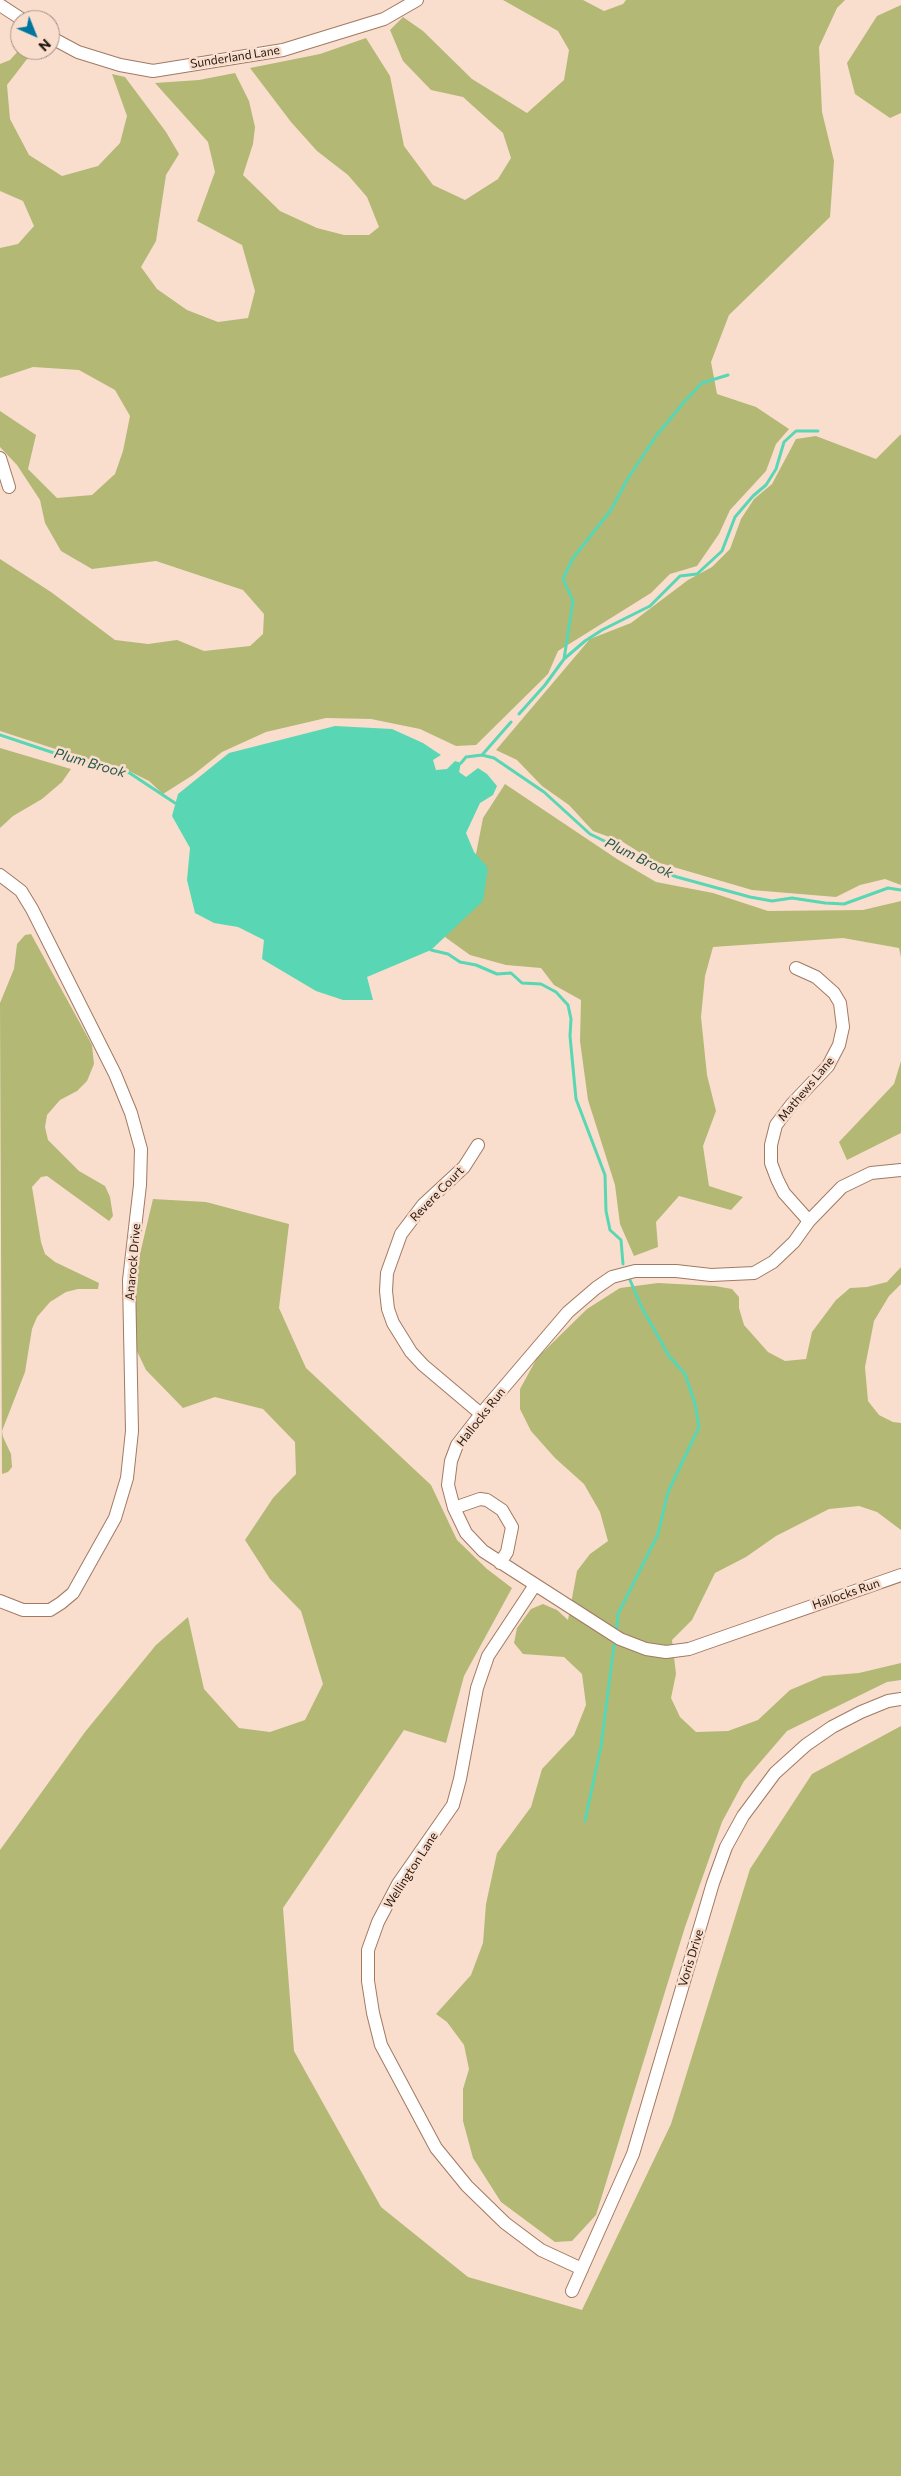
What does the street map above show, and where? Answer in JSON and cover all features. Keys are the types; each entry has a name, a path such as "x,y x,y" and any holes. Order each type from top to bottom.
{"street":[{"name":"Sunderland Lane","path":"60,42 78,52 120,65 153,71 283,50 384,18 417,0"},
{"path":"0,458 9,488"},
{"name":"Anarock Drive","path":"0,875 21,890 32,909 114,1074 131,1113 141,1149 140,1185 129,1280 132,1431 128,1478 116,1518 77,1586 61,1603 50,1610 23,1610 0,1601"},
{"name":"Mathews Lane","path":"796,968 816,977 834,993 840,1003 843,1027 839,1045 828,1066 792,1104 773,1132 770,1155 777,1179 784,1193 809,1221"},
{"name":"Revere Court","path":"478,1145 464,1167 423,1205 401,1234 387,1273 386,1291 388,1309 393,1324 411,1352 423,1365 481,1414"},
{"name":"Hallocks Run","path":"901,1170 885,1170 859,1178 835,1193 809,1221 787,1249 773,1262 754,1273 711,1275 676,1271 635,1271 612,1277 582,1298 568,1312 481,1414 457,1445 451,1461 448,1485 454,1508 466,1533 474,1543 500,1563 620,1639 646,1649 666,1652 689,1649 901,1575"},
{"path":"454,1508 480,1499 487,1500 502,1510 512,1527 507,1552 500,1563"},
{"name":"Wellington Lane","path":"535,1585 488,1656 477,1688 460,1779 453,1805 398,1884 378,1922 368,1950 368,1981 381,2045 436,2148 467,2186 505,2223 541,2250 582,2269"},
{"name":"Voris Drive","path":"572,2291 632,2154 713,1883 726,1848 743,1816 775,1773 806,1745 832,1727 861,1712 888,1701 901,1699"}],"shaded area":[{"path":"503,0 583,0 604,11 623,4 626,0 845,0 837,8 819,47 822,112 834,161 830,217 729,315 711,362 717,394 756,407 789,429 776,444 766,471 730,510 719,534 697,566 670,574 651,593 558,651 548,674 476,745 456,746 420,729 371,719 326,718 266,732 222,752 193,775 163,794 149,781 121,767 80,757 0,731 0,559 51,592 115,640 148,644 177,640 204,651 250,646 263,634 264,614 243,590 156,561 92,569 61,551 45,523 40,500 17,465 0,447 0,411 36,435 28,469 57,498 92,495 115,474 123,451 130,416 115,390 79,370 33,367 0,378 0,248 18,244 34,226 23,201 0,191 0,64 10,60 26,60 7,85 10,119 29,155 62,176 98,166 120,143 127,116 112,74 125,77 166,132 179,154 166,175 156,241 141,267 157,289 187,310 218,322 248,318 255,291 242,245 197,221 215,172 208,142 155,83 199,80 235,73 249,101 255,127 253,144 243,175 280,211 317,228 344,235 369,235 379,227 367,197 348,175 317,151 291,122 250,68 320,54 366,38 390,76 404,146 433,185 465,200 498,179 511,158 503,133 463,97 431,90 403,61 390,30 403,17 423,31 472,79 527,113 564,80 569,50 558,31"},
{"path":"901,5 901,113 890,118 855,94 847,63 877,16"},
{"path":"901,434 901,885 885,879 860,885 836,897 752,890 653,861 623,842 593,831 569,805 542,786 517,760 496,750 590,639 631,623 688,580 712,567 730,549 741,519 754,499 772,484 796,439 816,436 876,459"},
{"path":"335,726 392,729 423,743 441,755 433,760 436,770 447,769 455,761 461,763 459,772 466,777 478,768 487,774 497,786 493,795 480,803 466,833 474,852 488,868 483,901 431,950 367,977 373,1000 343,1000 316,991 262,959 264,940 238,927 214,923 195,913 187,880 190,848 172,816 178,794 229,753"},
{"path":"0,748 71,769 62,782 42,799 13,816 0,828"},
{"path":"505,784 617,859 656,882 713,893 768,911 863,910 901,901 901,957 899,948 843,938 713,947 705,976 701,1017 707,1075 716,1111 703,1146 709,1186 743,1197 731,1210 679,1196 656,1222 658,1247 634,1256 620,1224 615,1185 588,1100 580,1041 581,1000 554,985 541,968 506,965 470,955 445,937 475,859 483,818"},
{"path":"31,934 92,1045 94,1064 87,1081 77,1091 60,1100 47,1115 45,1127 48,1140 79,1171 105,1186 110,1197 113,1216 109,1221 47,1176 41,1177 32,1187 41,1242 45,1254 55,1262 99,1283 98,1289 78,1289 66,1292 50,1302 37,1317 32,1329 25,1372 2,1431 11,1454 12,1467 8,1472 2,1474 0,1003 14,969 17,944 25,935"},
{"path":"901,1061 901,1133 847,1160 839,1142 894,1084"},
{"path":"153,1199 206,1202 289,1224 279,1308 306,1368 431,1485 457,1540 487,1569 512,1588 464,1676 446,1743 404,1730 283,1908 294,2051 381,2207 468,2277 582,2310 671,2124 750,1869 812,1774 901,1726 901,2476 0,2476 0,1850 85,1732 156,1645 188,1617 204,1689 239,1728 270,1732 305,1720 323,1684 301,1611 270,1579 245,1540 273,1498 296,1474 295,1442 263,1409 215,1397 183,1408 146,1370 135,1347 135,1275"},
{"path":"901,1267 901,1284 889,1296 874,1321 865,1367 868,1401 879,1415 893,1422 901,1423 901,1530 877,1512 859,1506 829,1509 776,1536 746,1557 715,1573 692,1620 672,1640 676,1674 671,1698 680,1717 696,1732 728,1731 758,1720 790,1690 823,1676 859,1673 901,1663 901,1680 887,1682 787,1731 744,1781 722,1822 685,1927 596,2215 572,2241 555,2242 501,2202 473,2158 463,2121 463,2089 469,2069 464,2045 447,2022 436,2014 471,1975 483,1943 486,1904 497,1853 531,1807 542,1769 574,1735 586,1705 582,1674 564,1657 523,1654 514,1643 517,1628 531,1609 543,1604 557,1610 568,1620 577,1571 590,1554 608,1541 600,1512 584,1484 555,1458 531,1431 520,1409 520,1389 537,1358 587,1309 620,1288 658,1283 715,1286 732,1289 739,1297 739,1308 744,1325 768,1352 785,1361 806,1359 812,1332 836,1300 850,1288 867,1287 887,1282"}],"waterway":[{"path":"519,714 545,685 564,659 573,601 563,579 573,558 611,510 627,480 656,436 684,402 702,383 728,375"},
{"path":"564,659 585,641 602,630 650,606 680,576 697,574 722,551 735,517 753,496 766,485 776,469 784,442 796,431 818,431"},
{"path":"482,755 511,722"},
{"name":"Plum Brook","path":"0,735 69,758 128,772 175,803"},
{"name":"Plum Brook","path":"461,763 466,757 482,755 494,758 544,792 590,834 633,855 653,868 677,877 750,897 772,901 792,898 844,904 888,888 901,890"},
{"path":"431,950 448,954 460,962 476,965 497,974 511,973 522,983 541,984 556,992 568,1005 571,1019 570,1036 576,1099 605,1175 606,1211 610,1230 621,1240 623,1264"},
{"path":"617,1628 618,1614 658,1534 668,1492 699,1427 695,1404 685,1374 669,1356 642,1308 630,1280"},
{"path":"585,1821 601,1746 614,1645"}]}
